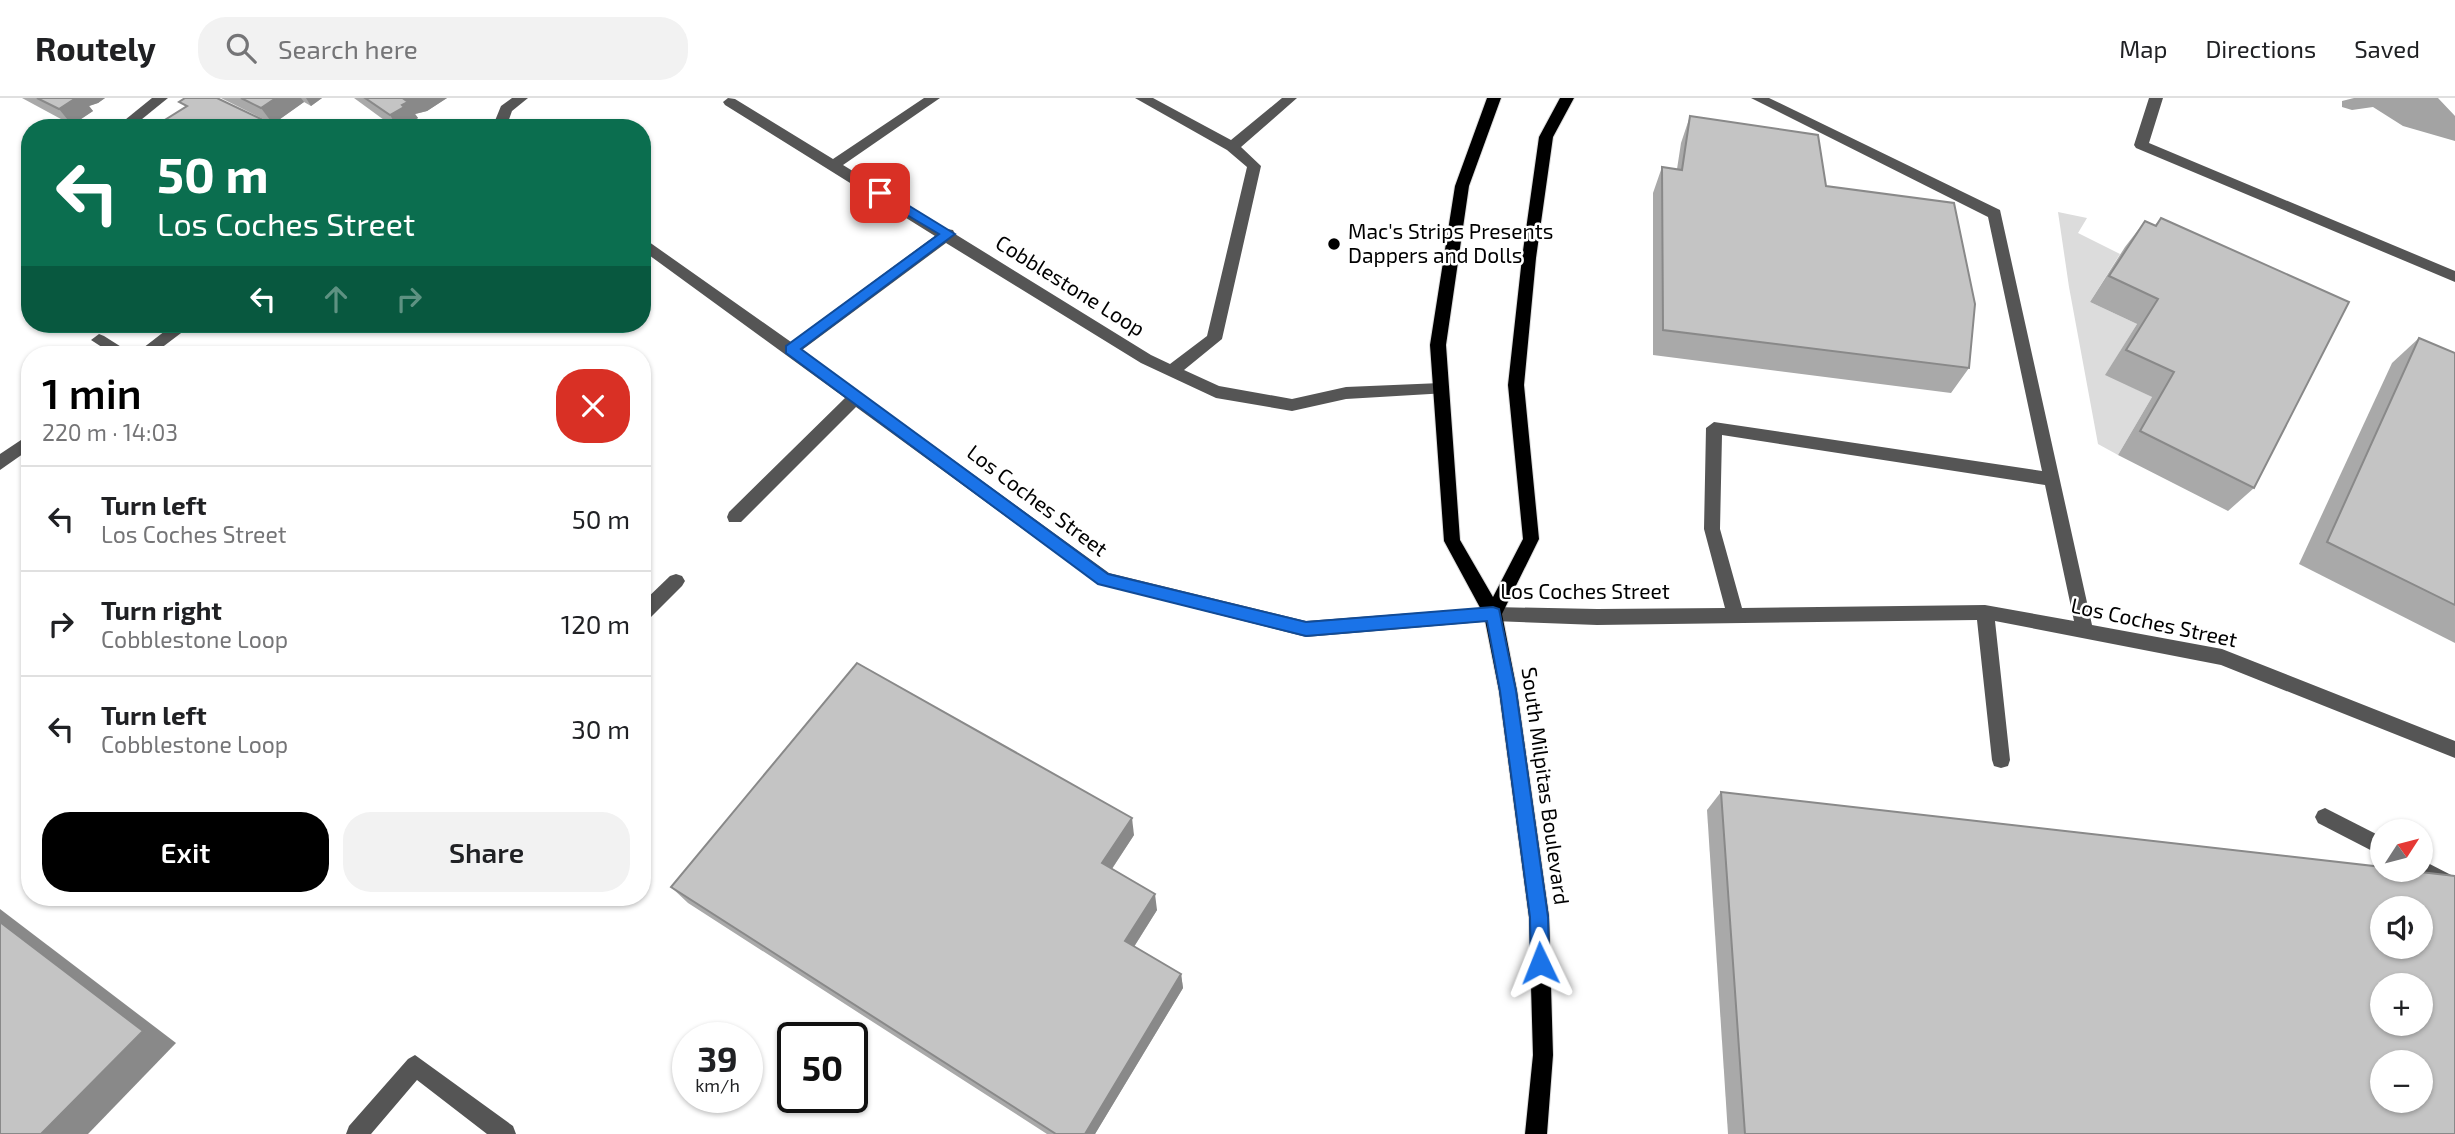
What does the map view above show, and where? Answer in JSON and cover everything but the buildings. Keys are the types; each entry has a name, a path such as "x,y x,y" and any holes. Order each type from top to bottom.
{"main road":[{"name":"South Milpitas Boulevard","path":"1494,98 1462,186 1438,345 1452,541 1493,614 1508,691 1539,917 1543,1055 1536,1134"},
{"path":"1493,614 1531,539 1516,386 1529,258 1546,137 1567,98"}],"street":[{"path":"134,119 161,98"},
{"path":"502,119 506,109 521,98"},
{"path":"834,165 933,98"},
{"path":"1142,98 1232,147 1254,166 1214,339 1172,371"},
{"path":"1232,147 1290,98"},
{"path":"1758,98 1994,214 2085,631"},
{"path":"2156,98 2141,145 2455,277"},
{"name":"Cobblestone Loop","path":"730,102 948,234 1146,359 1216,391 1292,405 1346,393 1441,389"},
{"path":"791,349 948,234"},
{"name":"Los Coches Street","path":"651,248 1104,579 1306,629 1493,614 1597,617 1735,613 1986,612 2222,657 2455,750"},
{"path":"154,346 172,333"},
{"path":"99,340 110,346"},
{"path":"735,517 856,397"},
{"path":"1735,613 1712,529 1714,428 2052,479"},
{"path":"0,463 21,447"},
{"path":"651,606 676,581"},
{"path":"1986,612 2001,760"},
{"path":"2325,817 2370,841"},
{"path":"2433,875 2455,887"},
{"path":"357,1134 415,1066 505,1134"}],"shaded area":[{"path":"2354,98 2438,98 2455,116 2455,141 2403,126 2373,107 2352,110 2342,107 2342,101"},
{"path":"2058,212 2087,218 2078,233 2120,254 2090,302 2137,324 2106,374 2152,397 2118,455 2098,444"}],"place":[{"name":"Mac's Strips Presents Dappers and Dolls","path":"1334,244"}],"route":[{"path":"880,193 948,234 791,349 1104,579 1306,629 1493,614 1508,691 1539,917 1540,963"}]}
